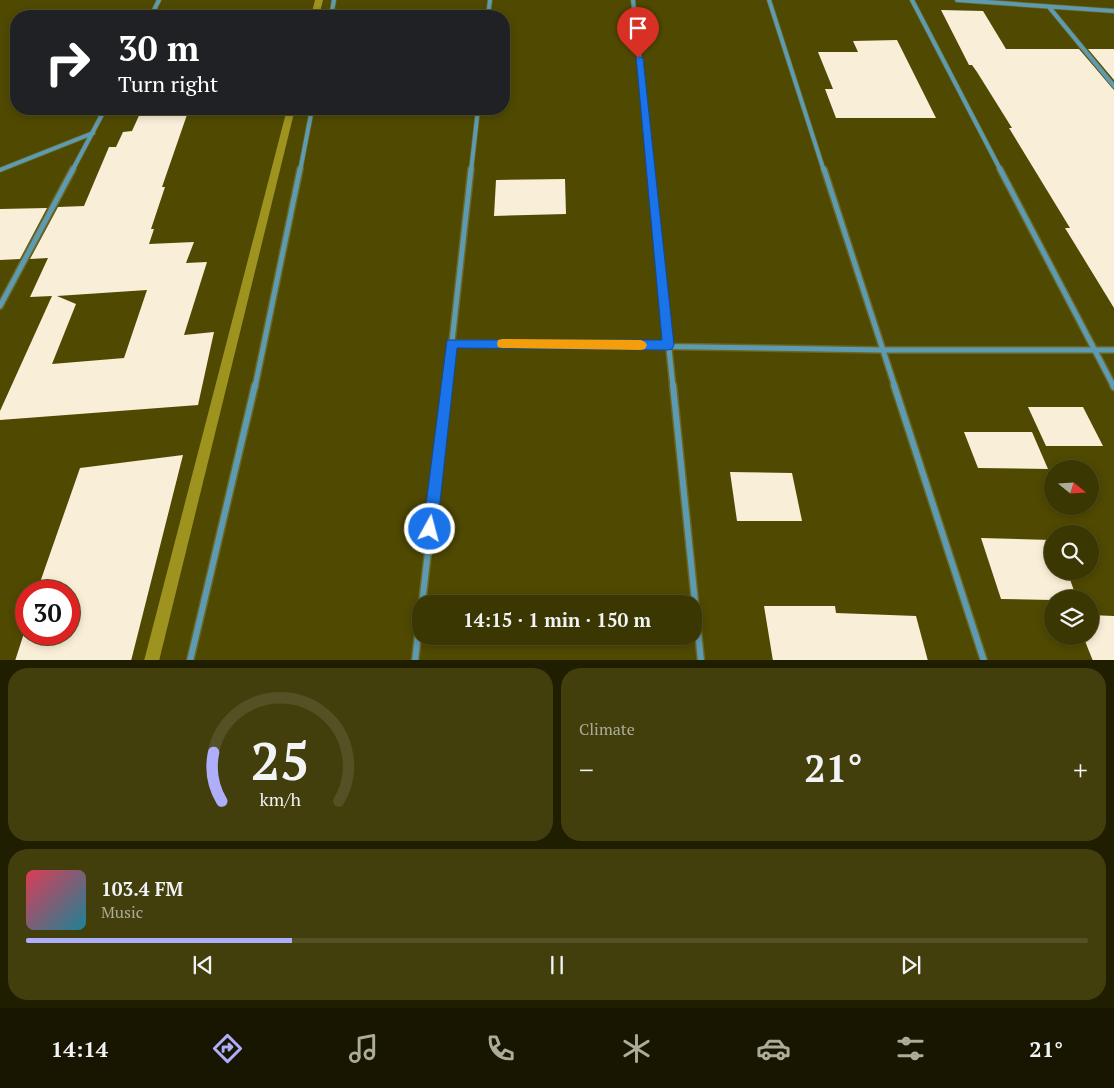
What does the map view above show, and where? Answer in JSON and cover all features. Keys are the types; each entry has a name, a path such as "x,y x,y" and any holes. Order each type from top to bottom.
{"street":[{"path":"632,0 701,660"},
{"path":"770,0 984,660"},
{"path":"912,0 1114,387"},
{"path":"957,0 1114,11"},
{"path":"1049,7 1114,86"},
{"path":"0,306 102,115"},
{"path":"190,660 268,330 311,115"},
{"path":"423,595 477,115"},
{"path":"0,170 93,133"},
{"path":"451,343 668,345 882,350 1114,350"},
{"path":"415,660 417,645"}],"building":[{"path":"941,10 983,11 1006,49 1079,49 1114,90 1114,308 1065,228 1070,228 1009,128 1012,128 977,72 972,65 969,65"},
{"path":"897,40 936,118 836,118 825,89 833,89 818,52 858,52 853,41"},
{"path":"1088,49 1114,49 1114,80"},
{"path":"139,115 187,115 162,187 165,187 151,229 154,229 149,244 194,242 186,263 207,262 184,335 214,332 198,405 0,420 0,411 52,296 30,297 48,258 30,259 58,207 84,206 109,147 116,147 123,132 132,131","holes":["147,290 124,358 52,364 76,304 57,296"]},
{"path":"565,179 566,214 494,216 496,180"},
{"path":"47,208 20,259 0,260 0,209"},
{"path":"1028,407 1083,407 1103,446 1046,446"},
{"path":"964,432 1032,432 1044,460 1044,469 978,468"},
{"path":"183,455 131,660 15,660 20,645 80,645 80,580 41,580 80,468"},
{"path":"730,472 792,473 802,521 737,521"},
{"path":"981,538 1044,540 1044,580 1070,580 1074,590 1044,590 1044,600 1001,599"},
{"path":"764,606 835,606 836,613 916,616 928,660 773,660"},
{"path":"1099,615 1114,616 1114,660 1093,660 1087,645 1099,645"}],"waterway":[{"path":"316,10 319,0"},
{"path":"151,660 289,115"}],"slow traffic":[{"path":"502,344 641,345"}],"route":[{"path":"430,529 451,343 668,345 638,58"}]}
